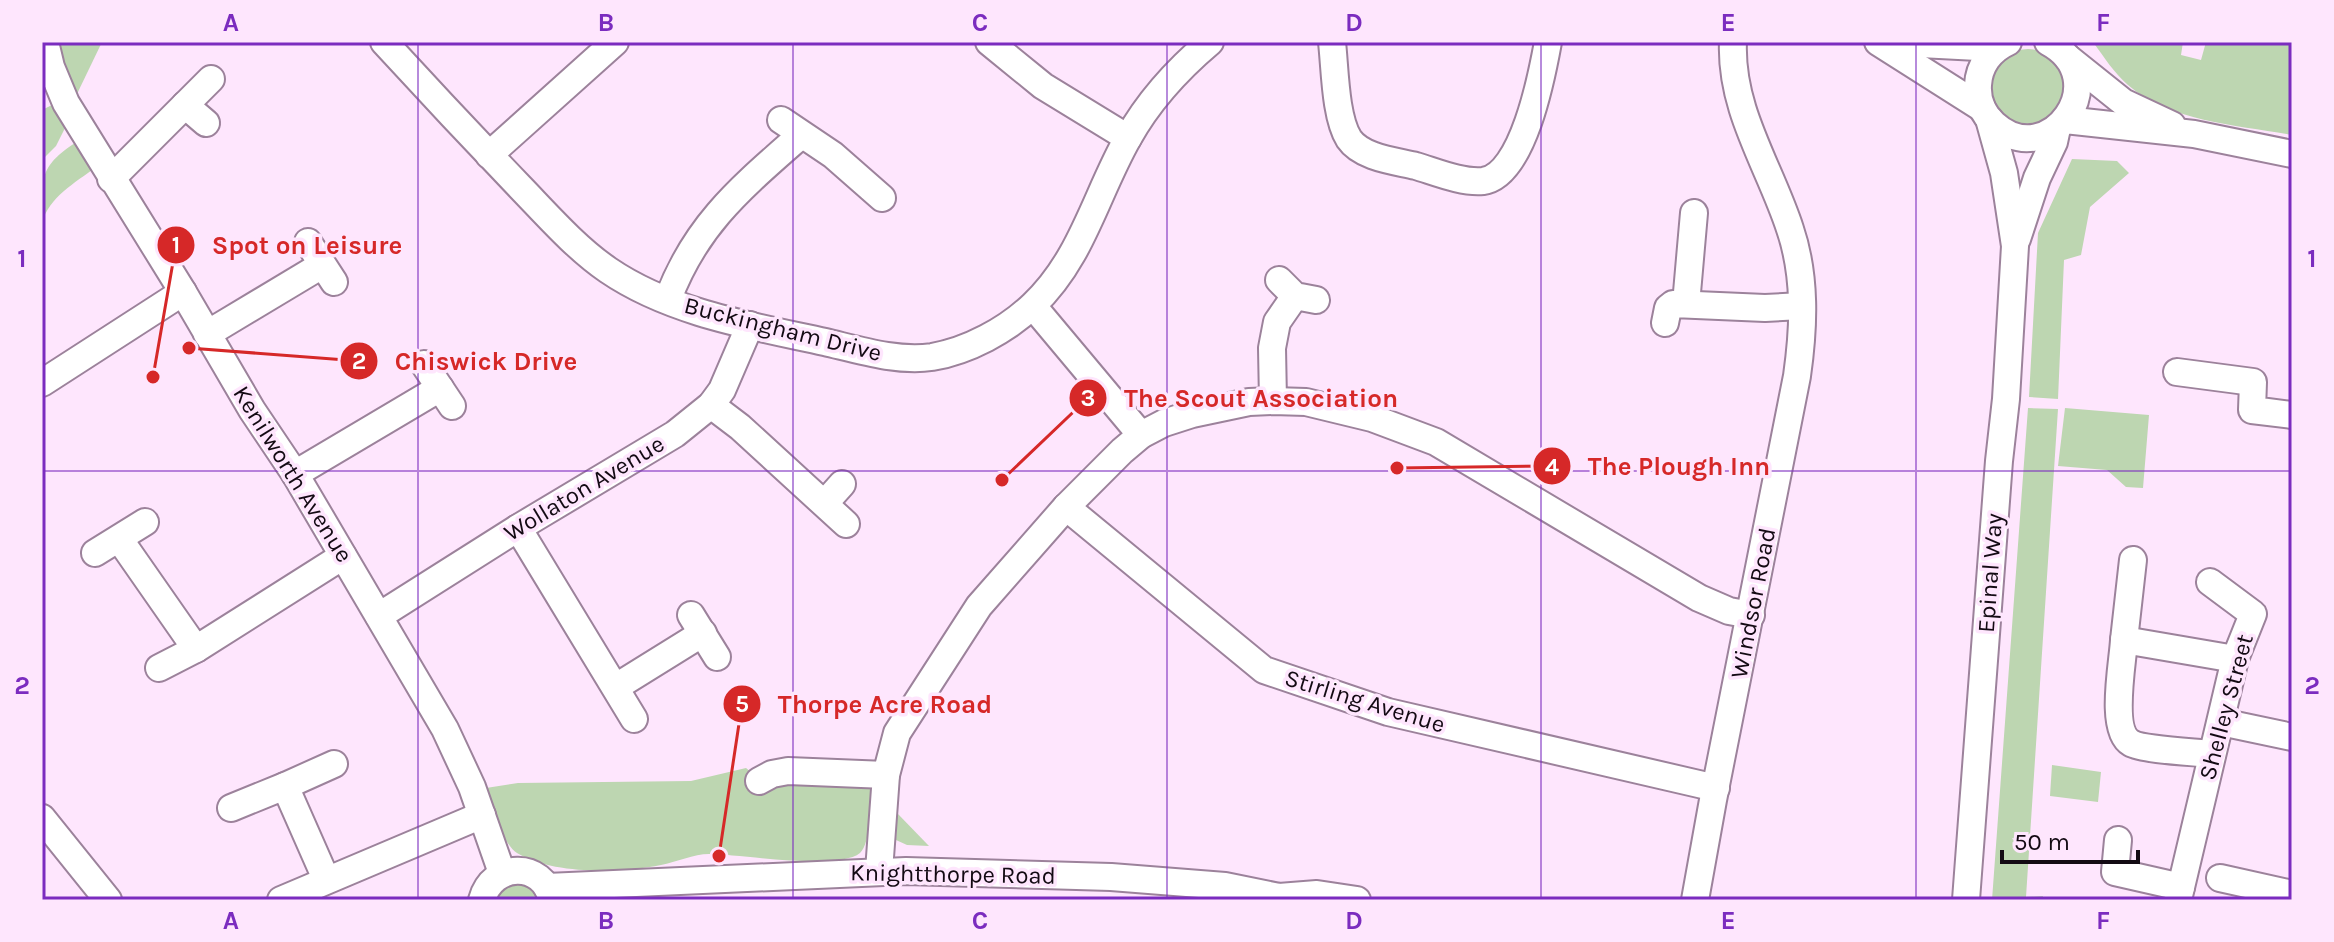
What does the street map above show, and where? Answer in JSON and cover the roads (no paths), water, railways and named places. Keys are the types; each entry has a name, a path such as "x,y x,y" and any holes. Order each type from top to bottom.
{"street":[{"name":"Buckingham Drive","path":"384,42 489,155 585,252 607,269 637,287 705,313 868,352 904,357 930,357 977,342 1033,306 1069,262 1128,138 1151,103 1210,42"},
{"path":"489,155 615,42"},
{"path":"989,42 1043,86 1128,138"},
{"path":"1332,42 1345,130 1358,148 1483,181 1502,171 1519,143 1540,83 1548,42"},
{"name":"Windsor Road","path":"1695,900 1797,376 1802,306 1796,250 1790,228 1743,114 1733,42"},
{"path":"1878,42 2002,44"},
{"path":"1878,42 1986,114 2000,130 2014,136 2029,138 2044,135 2061,124 2194,134 2292,154"},
{"name":"Kenilworth Avenue","path":"44,43 66,103 295,474 455,748 502,873"},
{"name":"Epinal Way","path":"1966,900 2006,399 2015,246 2004,173 1978,82 1988,57 2002,44"},
{"path":"2061,49 2123,102 2194,134"},
{"name":"Epinal Way","path":"2015,246 2037,178 2061,124 2075,103 2078,87 2075,72 2061,49"},
{"path":"111,179 211,79"},
{"path":"185,105 206,123"},
{"path":"668,299 689,252 722,207 791,127 868,168 882,198"},
{"path":"1694,213 1671,308 1802,306"},
{"path":"207,334 328,274 308,242"},
{"path":"42,383 183,292"},
{"path":"1273,401 1272,348 1277,322 1297,292"},
{"path":"1033,306 1141,435"},
{"name":"Wollaton Avenue","path":"379,616 675,434 711,405 731,374 750,325"},
{"path":"295,474 446,397 424,364"},
{"path":"2177,372 2253,382 2252,410 2292,415"},
{"path":"879,871 886,775 897,733 979,606 1102,470 1141,435 1192,414 1249,402 1306,402 1349,411 1436,442 1699,598 1729,611 1751,615"},
{"path":"711,405 834,494 846,524"},
{"name":"Stirling Avenue","path":"1066,507 1264,670 1388,712 1716,788"},
{"path":"95,553 145,522"},
{"path":"518,528 634,719"},
{"path":"120,540 196,649"},
{"path":"159,668 196,649 343,556"},
{"path":"2133,560 2118,719 2122,735 2132,744 2212,754"},
{"name":"Shelley Street","path":"2179,894 2235,659 2253,614 2210,582"},
{"path":"616,687 697,624 717,657"},
{"path":"2124,640 2235,659"},
{"path":"2221,722 2292,737"},
{"path":"231,808 334,764"},
{"path":"759,781 788,771 886,775"},
{"path":"285,786 326,879"},
{"path":"281,900 482,815"},
{"path":"42,818 108,900"},
{"path":"2118,840 2115,872 2179,894"},
{"path":"482,900 487,886 502,873 511,870 530,872 550,894"},
{"name":"Knightthorpe Road","path":"550,894 879,871 1111,877 1225,886 1278,898 1317,894 1357,900"},
{"path":"2220,878 2292,894"}],"place":[{"name":"Chiswick Drive","path":"189,348"},
{"name":"Spot on Leisure","path":"153,377"},
{"name":"The Plough Inn","path":"1397,468"},
{"name":"The Scout Association","path":"1002,480"},
{"name":"Thorpe Acre Road","path":"719,856"}]}
